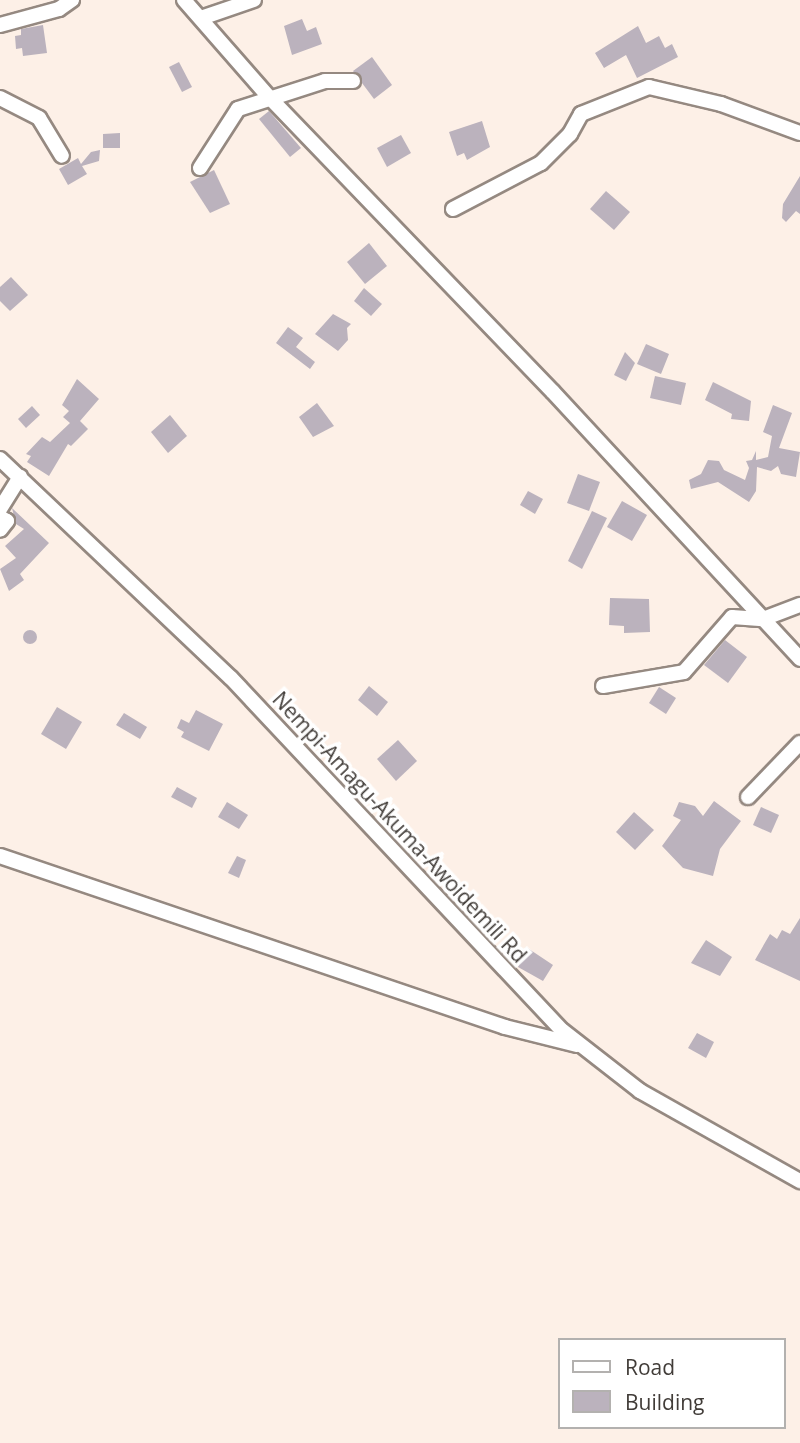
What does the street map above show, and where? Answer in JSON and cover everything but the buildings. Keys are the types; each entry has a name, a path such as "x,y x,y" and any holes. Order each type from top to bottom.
{"street":[{"path":"0,25 59,9 72,0"},
{"path":"184,0 269,97 800,659"},
{"path":"201,18 254,0"},
{"path":"200,168 238,109 325,81 353,81"},
{"path":"453,209 541,163 570,134 581,114 649,87 721,104 800,133"},
{"path":"0,98 39,118 62,156"},
{"name":"Nempi-Amagu-Akuma-Awoidemili Rd","path":"0,459 231,678 564,1031 640,1091 800,1181"},
{"path":"0,509 20,477"},
{"path":"0,517 6,521 0,530"},
{"path":"603,685 654,680 684,672 732,617 763,619 800,606"},
{"path":"748,797 800,743"},
{"path":"0,856 505,1027 583,1046"}]}
